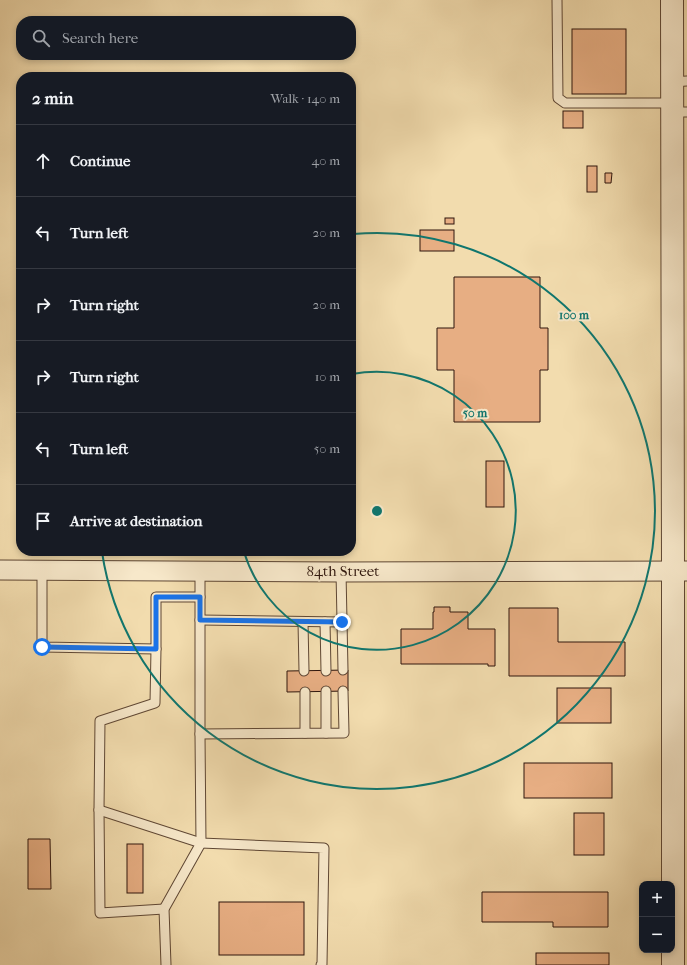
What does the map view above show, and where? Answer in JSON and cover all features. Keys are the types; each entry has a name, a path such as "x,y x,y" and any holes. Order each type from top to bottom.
{"street":[{"path":"672,0 680,82 677,109 680,266 677,416 680,571 677,924 673,965"},
{"name":"84th Street","path":"0,570 341,572 680,571"}],"lane":[{"path":"557,0 558,98 565,103 677,109"},
{"path":"42,571 42,647 156,649"},
{"path":"166,965 164,909 201,843 200,571"},
{"path":"341,572 343,670"},
{"path":"164,909 100,913 100,720 155,703 156,597 200,597"},
{"path":"200,620 342,622"},
{"path":"303,622 304,671"},
{"path":"325,622 326,670"},
{"path":"326,691 326,733"},
{"path":"200,734 344,733 344,691"},
{"path":"305,692 305,734"},
{"path":"99,810 201,843 324,848 321,965"}],"building":[{"path":"572,29 626,29 626,94 572,94"},
{"path":"563,111 583,111 583,128 563,128"},
{"path":"587,166 597,166 597,192 587,192"},
{"path":"605,173 612,173 611,183 605,183"},
{"path":"445,218 454,218 454,224 445,224"},
{"path":"420,230 454,230 454,251 420,251"},
{"path":"454,277 540,277 540,328 548,328 548,370 540,370 540,422 454,422 454,370 437,370 437,328 454,328"},
{"path":"486,461 504,461 504,507 486,507"},
{"path":"434,607 450,607 450,612 468,612 468,629 495,629 495,666 488,666 488,664 401,664 401,629 433,629"},
{"path":"509,608 558,608 558,642 625,642 625,676 509,676"},
{"path":"348,670 348,691 287,692 287,671"},
{"path":"557,688 611,688 611,723 557,723"},
{"path":"524,763 612,763 612,798 524,798"},
{"path":"574,813 604,813 604,855 574,855"},
{"path":"28,839 50,839 51,889 28,889"},
{"path":"127,844 143,844 143,893 127,893"},
{"path":"482,892 608,892 608,927 553,927 553,922 482,922"},
{"path":"219,902 304,902 304,955 219,955"},
{"path":"536,953 609,953 609,965 536,965"}],"route":[{"path":"42,647 156,649 156,597 200,597 200,620 342,622"}]}
